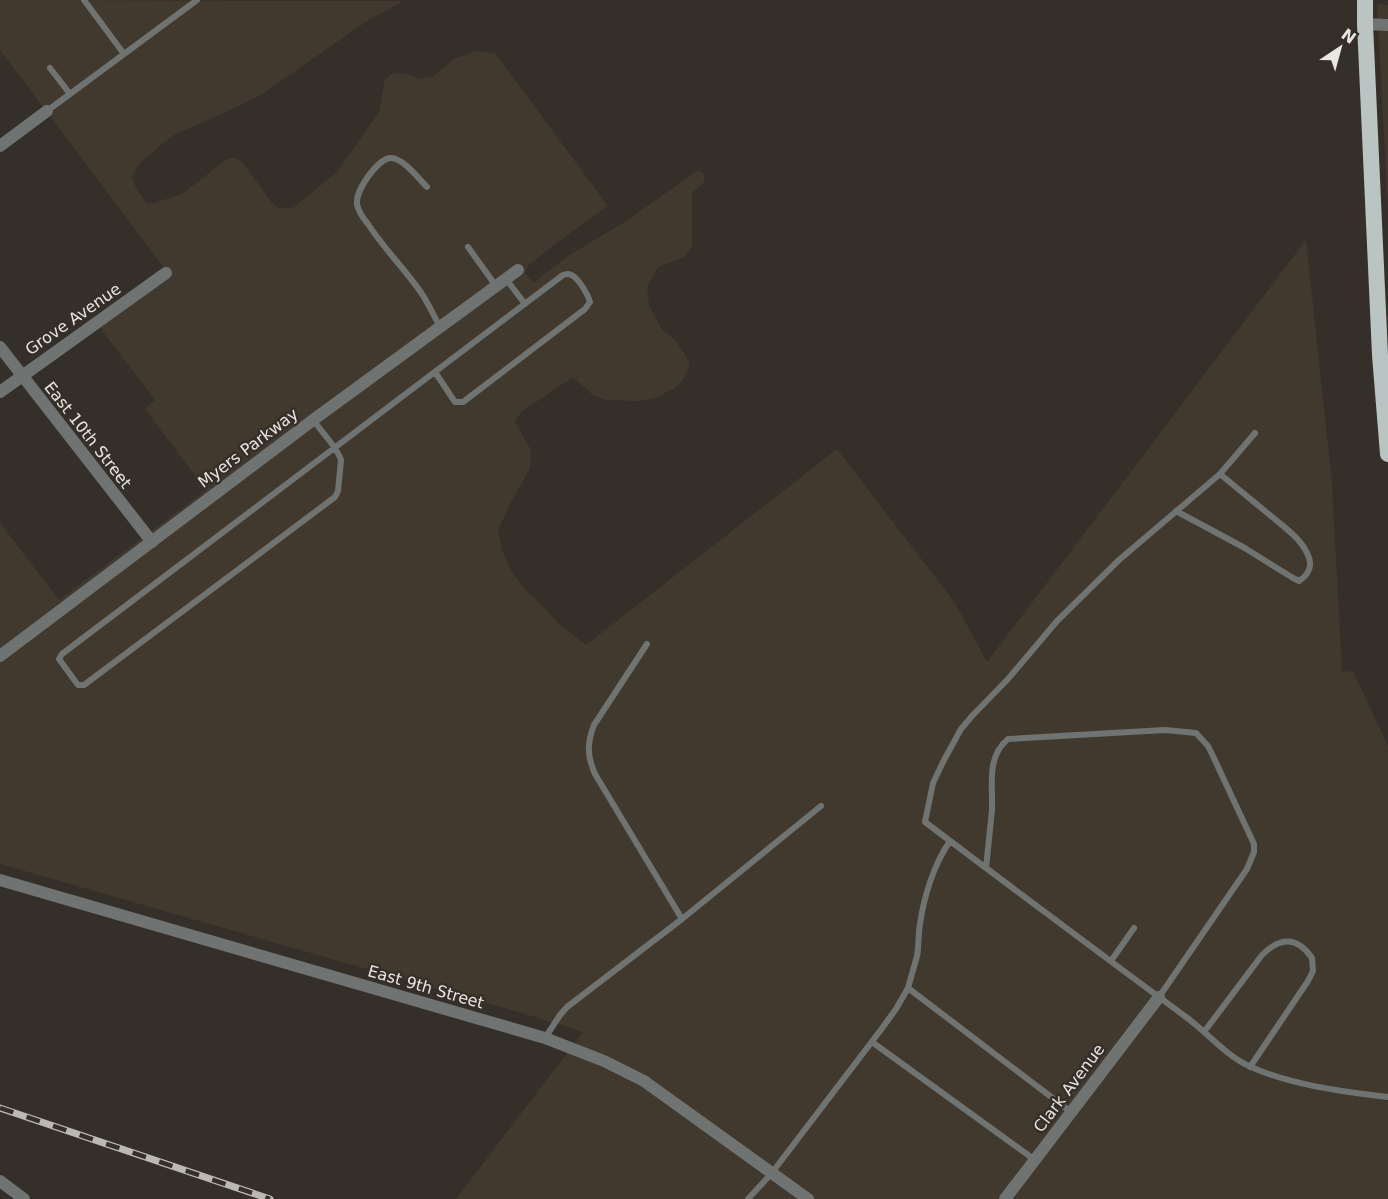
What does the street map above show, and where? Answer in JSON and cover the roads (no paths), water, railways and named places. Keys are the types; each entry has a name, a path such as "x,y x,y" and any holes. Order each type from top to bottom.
{"highway":[{"path":"1365,0 1380,355 1388,454"}],"street":[{"path":"1365,24 1388,25"},
{"path":"0,146 47,111"},
{"name":"Myers Parkway","path":"0,656 313,420 518,270"},
{"name":"Grove Avenue","path":"0,393 166,273"},
{"name":"East 10th Street","path":"0,347 152,542"},
{"name":"East 9th Street","path":"0,880 545,1038 604,1061 644,1081 808,1199"},
{"name":"Clark Avenue","path":"1005,1199 1159,997"},
{"path":"0,1181 24,1199"}],"lane":[{"path":"84,0 124,54"},
{"path":"47,111 197,0"},
{"path":"51,68 70,94"},
{"path":"427,187 407,166 391,158 379,165 364,182 357,202 360,212 372,231 422,294 440,327"},
{"path":"468,247 525,304"},
{"path":"313,420 334,448 340,455 338,491 335,497 84,686 78,685 59,658 62,654 334,448 525,304 563,275 574,276 588,295 590,302 585,309 463,402 455,402 435,372"},
{"path":"1256,433 1220,474 1119,560 1057,621 1008,680 972,716 950,746 933,783 925,822 1159,997 1234,1058 1250,1067 1281,1078 1347,1092 1388,1096"},
{"path":"1176,511 1243,547 1293,578 1299,580 1306,577 1311,567 1310,560 1300,543 1220,474"},
{"path":"647,644 594,725 588,747 590,762 596,774 682,919"},
{"path":"986,868 992,808 991,774 1002,743 1008,738 1165,730 1196,734 1208,746 1212,754 1254,844 1254,852 1246,869 1159,997"},
{"path":"545,1038 567,1007 682,919 821,806"},
{"path":"748,1199 771,1174 872,1042 908,988 918,954 920,923 926,896 950,841"},
{"path":"1111,961 1134,928"},
{"path":"1204,1032 1271,946 1279,942 1293,942 1302,947 1312,958 1313,971 1250,1067"},
{"path":"908,988 1071,1112"},
{"path":"872,1042 1035,1160"}],"railway":[{"path":"0,1108 270,1199"}]}
